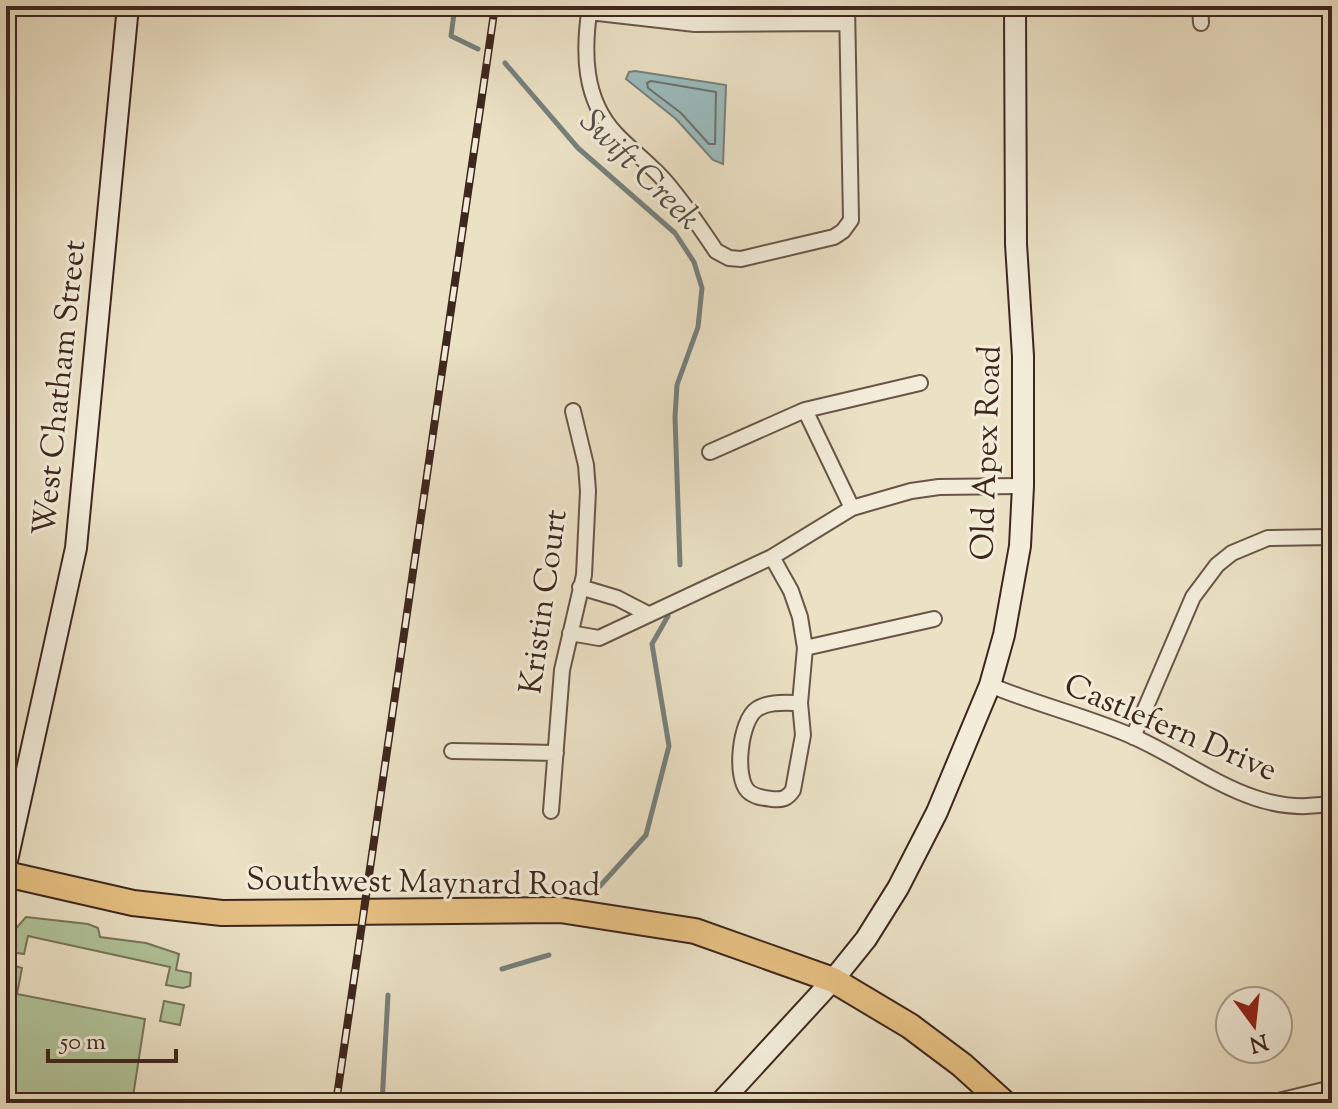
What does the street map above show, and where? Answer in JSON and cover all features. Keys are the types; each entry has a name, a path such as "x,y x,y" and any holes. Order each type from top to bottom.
{"main road":[{"name":"West Chatham Street","path":"6,865 76,548 128,6"},
{"name":"Old Apex Road","path":"720,1103 833,980 866,939 898,888 937,812 990,685 1004,635 1020,546 1023,486 1023,356 1016,244 1015,6"},
{"name":"Southwest Maynard Road","path":"6,874 133,903 222,913 560,910 695,931 833,980 910,1026 962,1065 1004,1103"}],"street":[{"path":"847,6 851,220 834,237 741,259 729,258 716,251 664,180 615,133 599,112 591,94 587,70 590,9 695,24 847,23"},
{"path":"1200,6 1201,23"},
{"path":"710,452 805,410 920,383"},
{"path":"805,410 852,508"},
{"name":"Kristin Court","path":"551,811 562,670 584,575 588,491 586,465 573,411"},
{"path":"570,633 599,638 772,557 852,508 911,491 939,487 1023,486"},
{"path":"1133,737 1193,597 1217,565 1232,553 1268,538 1332,537"},
{"path":"772,557 791,591 800,617 805,648 800,703 803,735 793,790 788,797 781,800 752,794 745,788 743,780 741,751 745,723 756,709 767,704 800,703"},
{"path":"580,587 617,598 648,614"},
{"path":"805,648 934,619"},
{"name":"Castlefern Drive","path":"990,685 1133,737 1260,801 1282,807 1332,803"},
{"path":"452,751 556,753"},
{"path":"1270,1103 1332,1088"}],"green space":[{"path":"26,917 88,924 98,928 100,937 146,943 179,954 176,970 191,973 190,986 166,985 170,967 28,936 24,954 11,952 6,945"},
{"path":"6,966 22,968 17,994 145,1019 132,1103 6,1103"},
{"path":"164,1001 184,1005 180,1025 160,1021"}],"water":[{"path":"629,72 726,85 723,164 713,160 676,119 626,79"}],"waterway":[{"name":"Swift Creek","path":"455,6 451,36 478,49"},
{"name":"Swift Creek","path":"505,63 578,148 675,233 694,262 702,288 698,327 677,385 675,417 680,565"},
{"name":"Swift Creek","path":"600,886 646,835 669,746 652,644 668,616"},
{"name":"Swift Creek","path":"502,969 549,955"},
{"name":"Swift Creek","path":"382,1103 388,995"}],"railway":[{"path":"336,1103 495,6"}]}
